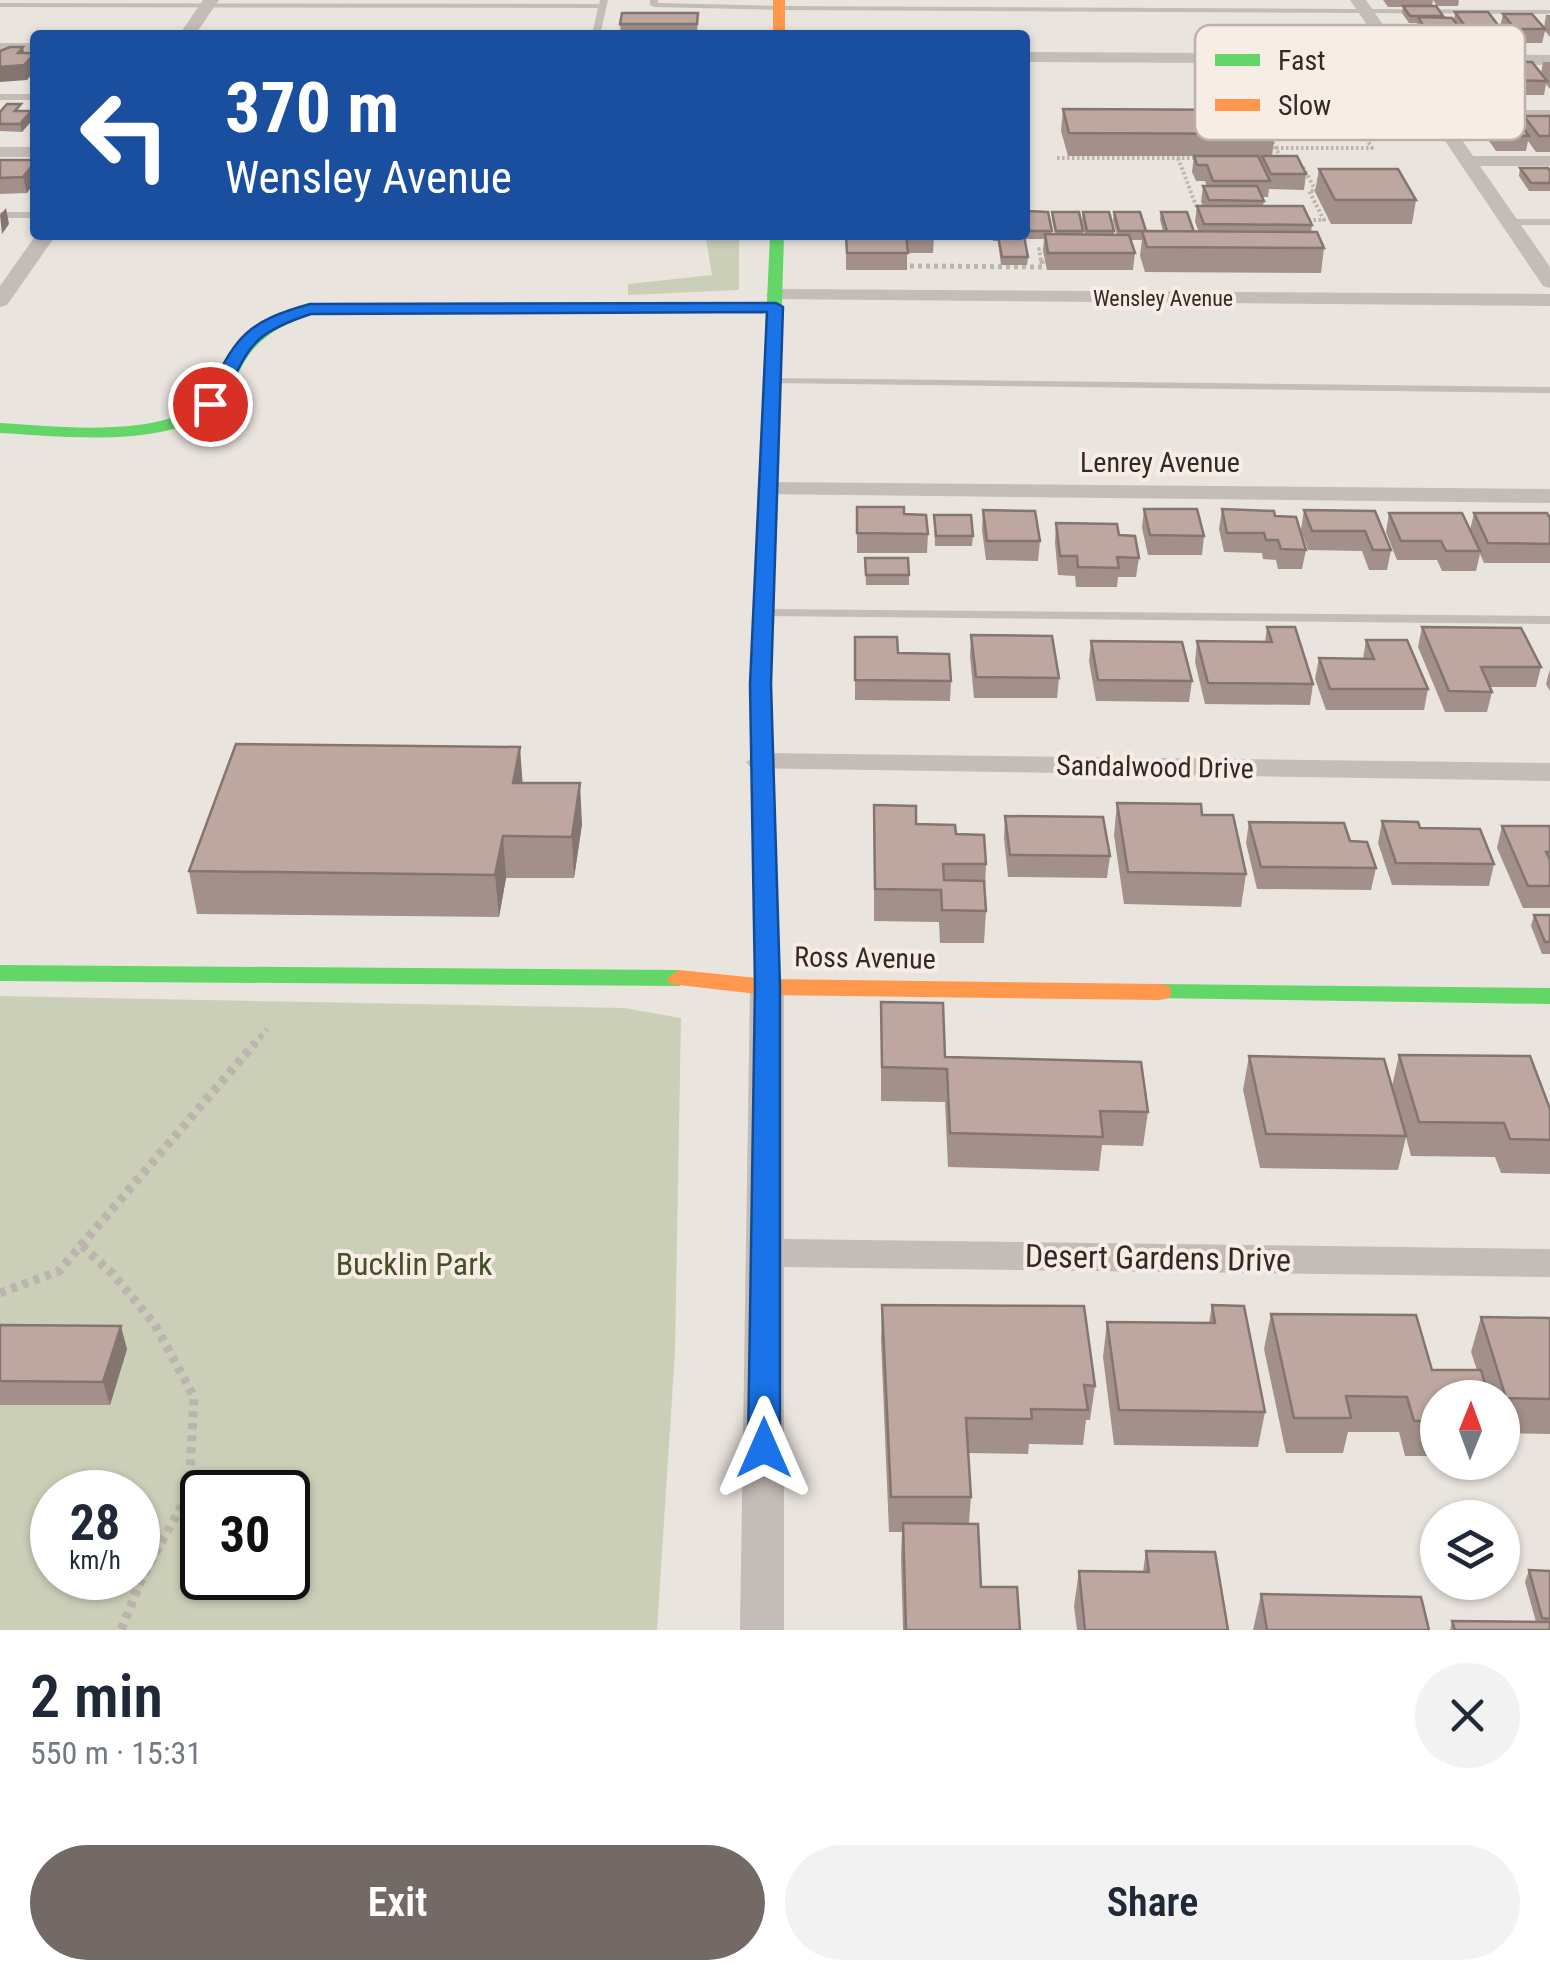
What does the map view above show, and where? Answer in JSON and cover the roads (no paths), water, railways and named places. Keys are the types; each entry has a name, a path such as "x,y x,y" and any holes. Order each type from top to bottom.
{"street":[{"path":"190,30 209,3"},
{"path":"779,30 780,5"},
{"path":"0,48 30,48"},
{"path":"1030,57 1195,58"},
{"path":"1525,60 1550,60"},
{"path":"1451,140 1550,282"},
{"path":"0,152 30,152"},
{"path":"1465,161 1550,161"},
{"path":"3,293 42,240"},
{"path":"762,1630 767,986 761,762 777,240"},
{"name":"Wensley Avenue","path":"0,428 116,430 174,419 210,404 246,338 268,323 310,309 776,301 1550,300"},
{"name":"Lenrey Avenue","path":"769,489 1550,496"},
{"name":"Sandalwood Drive","path":"761,762 1550,772"},
{"name":"Ross Avenue","path":"0,972 684,978 767,986 1550,996"},
{"name":"Desert Gardens Drive","path":"766,1253 1550,1263"}],"lane":[{"path":"654,0 654,5 1362,5 1550,12"},
{"path":"0,5 603,3 597,30"},
{"path":"0,97 30,97"},
{"path":"1525,115 1550,114"},
{"path":"0,215 30,215"},
{"path":"1506,222 1550,222"},
{"path":"773,381 1550,390"},
{"path":"764,613 1550,620"}],"park label":[{"name":"Bucklin Park","path":"414,1264"}]}
